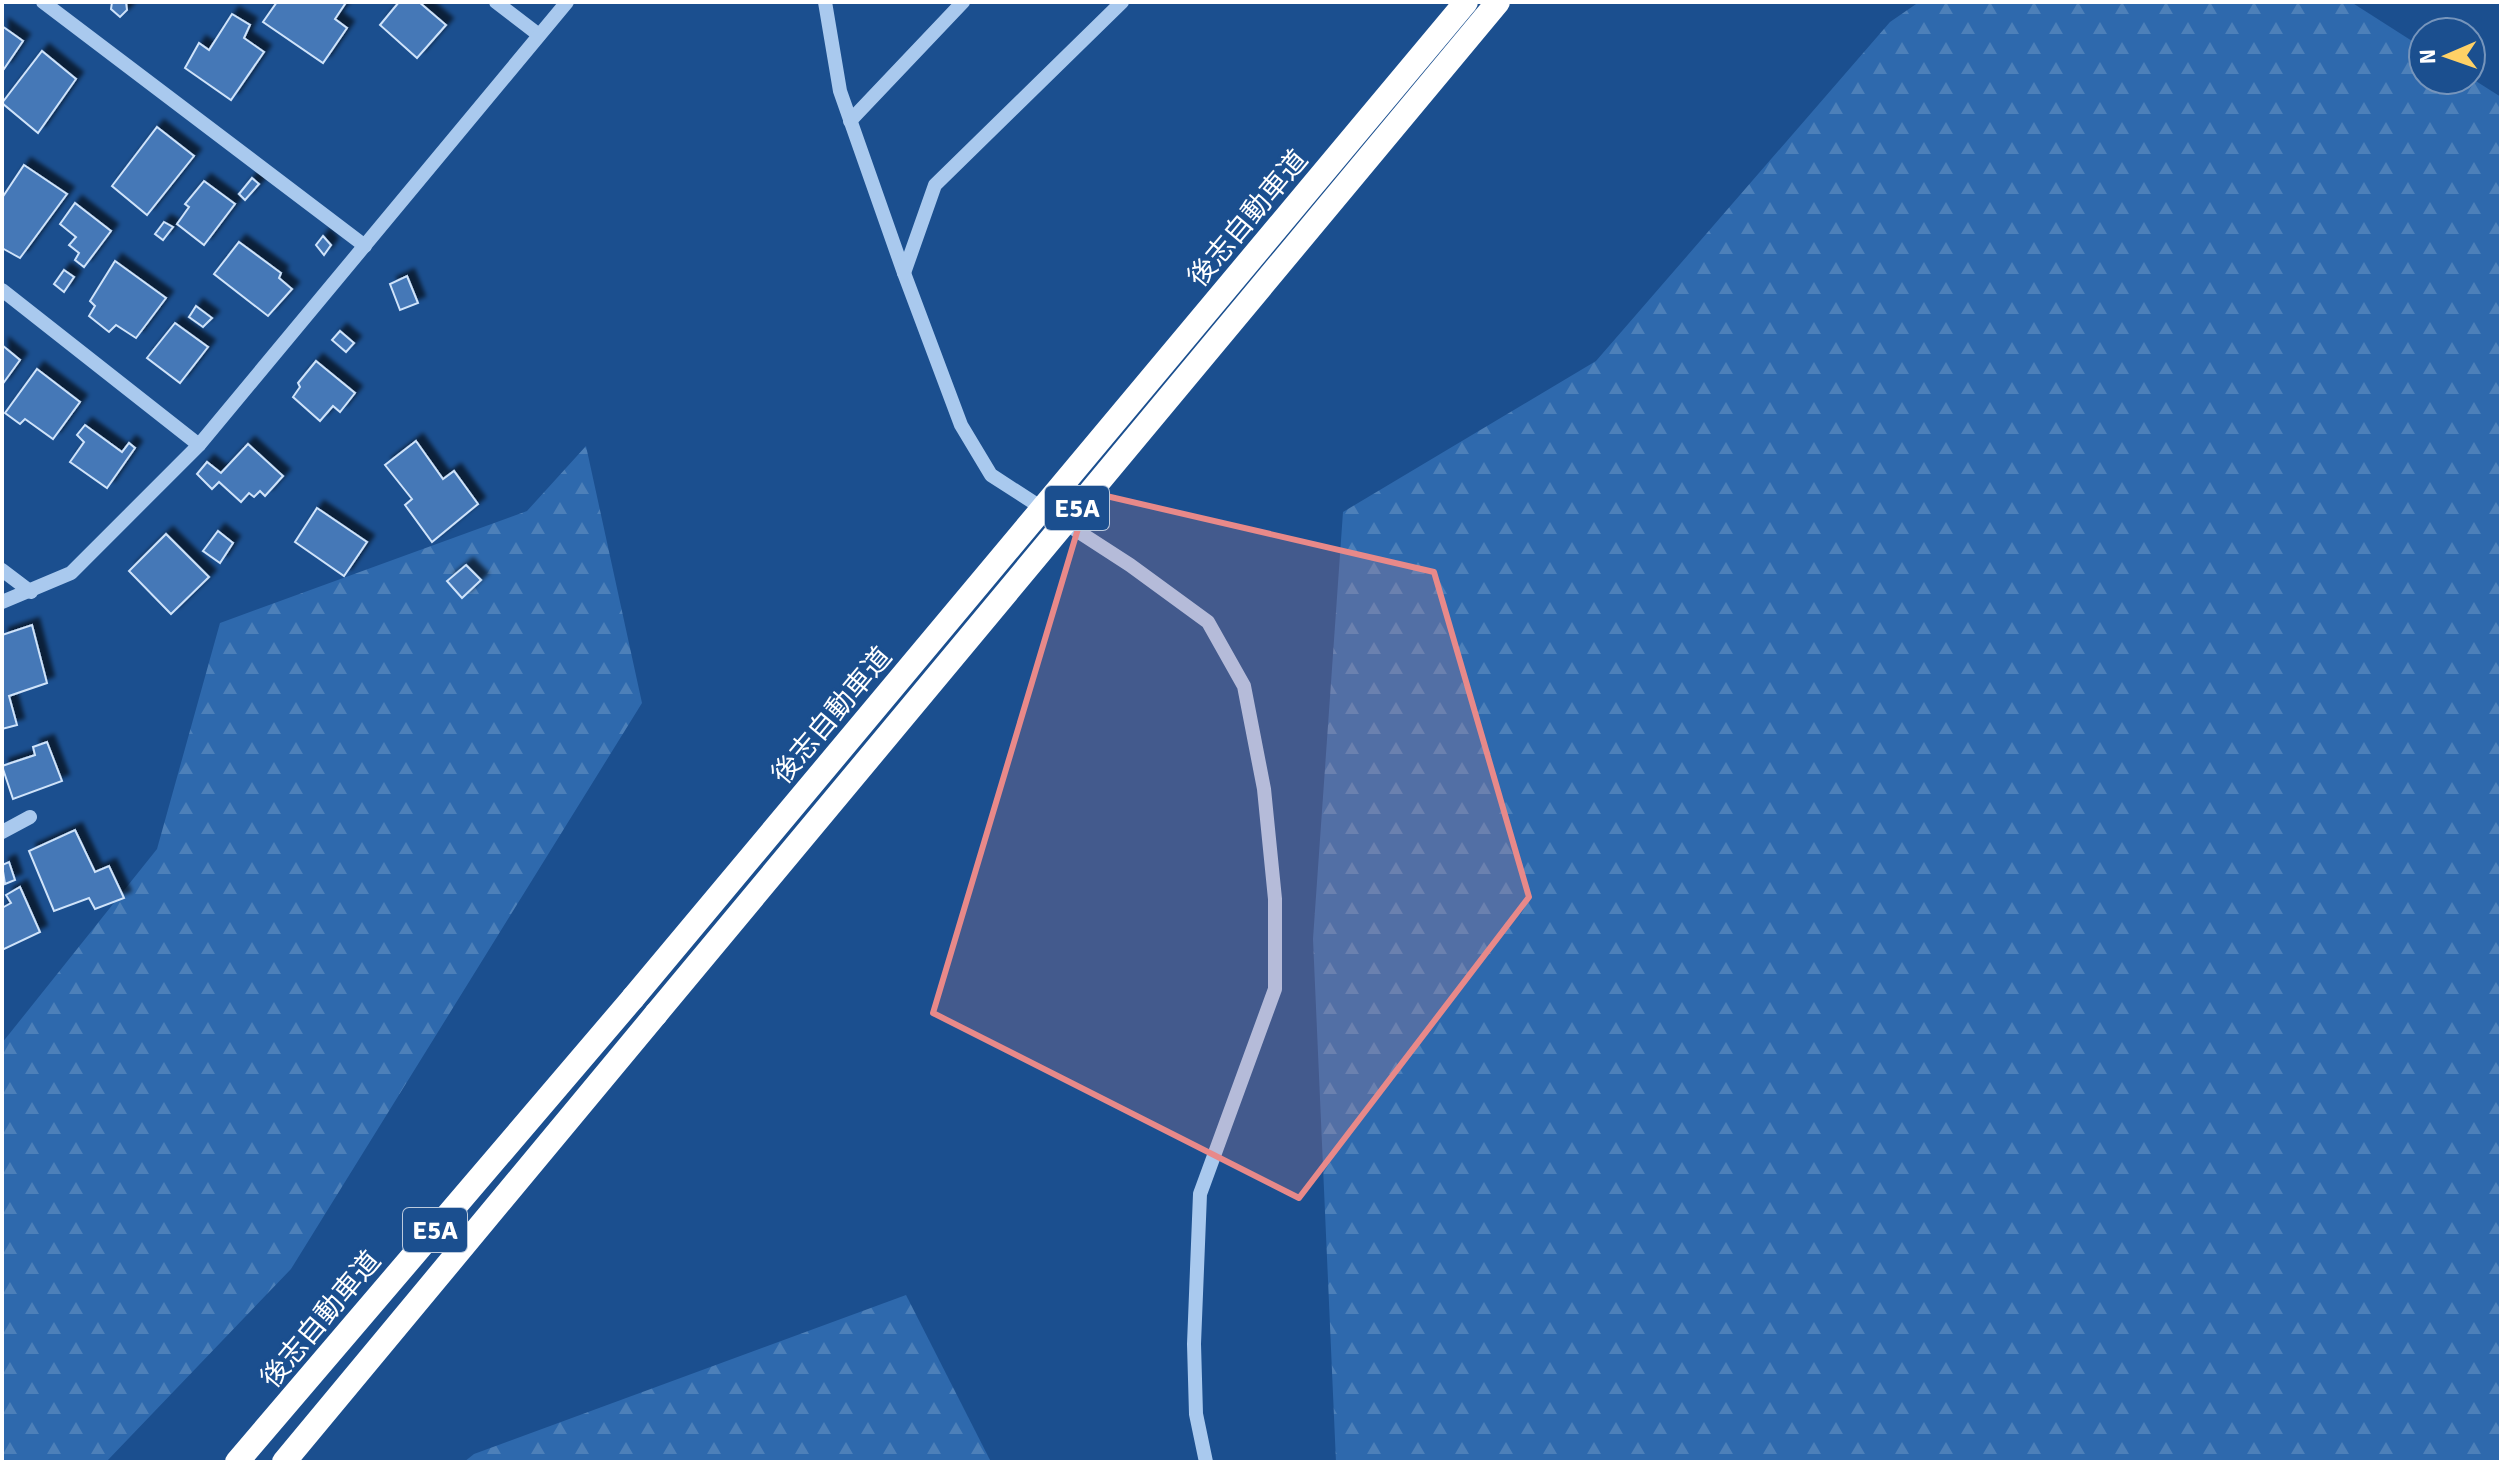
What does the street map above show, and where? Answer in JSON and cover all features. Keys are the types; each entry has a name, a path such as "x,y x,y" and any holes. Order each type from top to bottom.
{"highway":[{"name":"後志自動車道","path":"237,1462 633,998 1466,2"},
{"name":"後志自動車道","path":"284,1462 1498,2"}],"street":[{"path":"43,2 365,246"},
{"path":"496,2 539,35"},
{"path":"2,602 71,573 199,445 567,2"},
{"path":"825,2 840,91 850,121 961,425 991,475 1130,565 1208,622 1244,686 1264,789 1275,899 1275,989 1200,1194 1194,1344 1196,1414 1206,1462"},
{"path":"850,121 963,2"},
{"path":"904,273 935,185 1122,2"},
{"path":"2,290 199,445"},
{"path":"2,570 31,592"},
{"path":"2,832 30,817"}],"highlighted area":[{"path":"1089,492 1434,572 1529,897 1299,1198 933,1013"}],"green space":[{"path":"1919,2 2351,2 2407,38 2407,96 2487,96 2487,88 2501,97 2501,1462 1336,1462 1313,939 1343,512 1596,361 1890,22"},
{"path":"586,446 642,703 291,1269 106,1462 2,1462 2,1043 157,849 220,623 527,511"},
{"path":"906,1295 991,1462 464,1462 474,1454"}],"building":[{"path":"112,2 126,2 127,10 120,17 111,9"},
{"path":"277,2 345,4 335,19 347,28 323,63 263,22"},
{"path":"399,2 419,2 446,25 417,58 380,25"},
{"path":"232,14 250,25 244,38 264,52 231,100 185,68 199,43 209,50"},
{"path":"2,26 23,41 4,69 2,68"},
{"path":"42,51 76,79 38,133 2,103"},
{"path":"157,127 194,156 147,215 112,186"},
{"path":"24,165 67,194 20,258 2,248 2,198"},
{"path":"252,178 259,184 245,200 239,194"},
{"path":"204,181 235,204 204,245 177,224 189,207 185,204"},
{"path":"75,203 111,231 84,267 75,260 79,253 69,245 76,237 60,224"},
{"path":"164,222 173,227 163,240 155,234"},
{"path":"323,236 331,245 324,255 316,245"},
{"path":"239,242 281,273 279,278 292,289 268,316 214,274"},
{"path":"115,261 166,298 136,338 116,325 109,332 89,316 95,306 90,301"},
{"path":"64,270 74,277 64,292 54,284"},
{"path":"407,276 418,303 400,310 390,284"},
{"path":"196,306 212,318 203,327 189,317"},
{"path":"175,323 208,347 180,383 147,358"},
{"path":"340,331 354,343 346,352 332,340"},
{"path":"2,345 20,360 2,385"},
{"path":"316,361 355,393 340,412 333,406 320,421 293,397 300,387 298,383"},
{"path":"37,369 80,402 53,439 25,419 20,424 5,413"},
{"path":"85,425 122,452 129,443 135,448 107,488 70,462 84,442 77,435"},
{"path":"416,441 443,479 454,471 478,504 432,542 405,505 412,499 385,465"},
{"path":"248,444 283,476 265,496 260,491 254,497 249,493 241,502 219,482 212,489 197,474 207,462 221,473"},
{"path":"317,508 367,542 344,576 295,542"},
{"path":"218,531 233,543 220,563 203,551"},
{"path":"166,534 209,577 171,614 129,571"},
{"path":"466,565 481,580 462,598 447,581"},
{"path":"32,625 47,683 9,696 17,725 2,729 2,635"},
{"path":"47,742 62,781 13,799 2,766 35,755 33,747"},
{"path":"75,830 95,872 109,866 124,898 95,909 89,898 54,911 29,851"},
{"path":"9,862 15,880 5,884 2,865"},
{"path":"20,887 40,932 2,950 2,908 11,903 6,895"}]}
